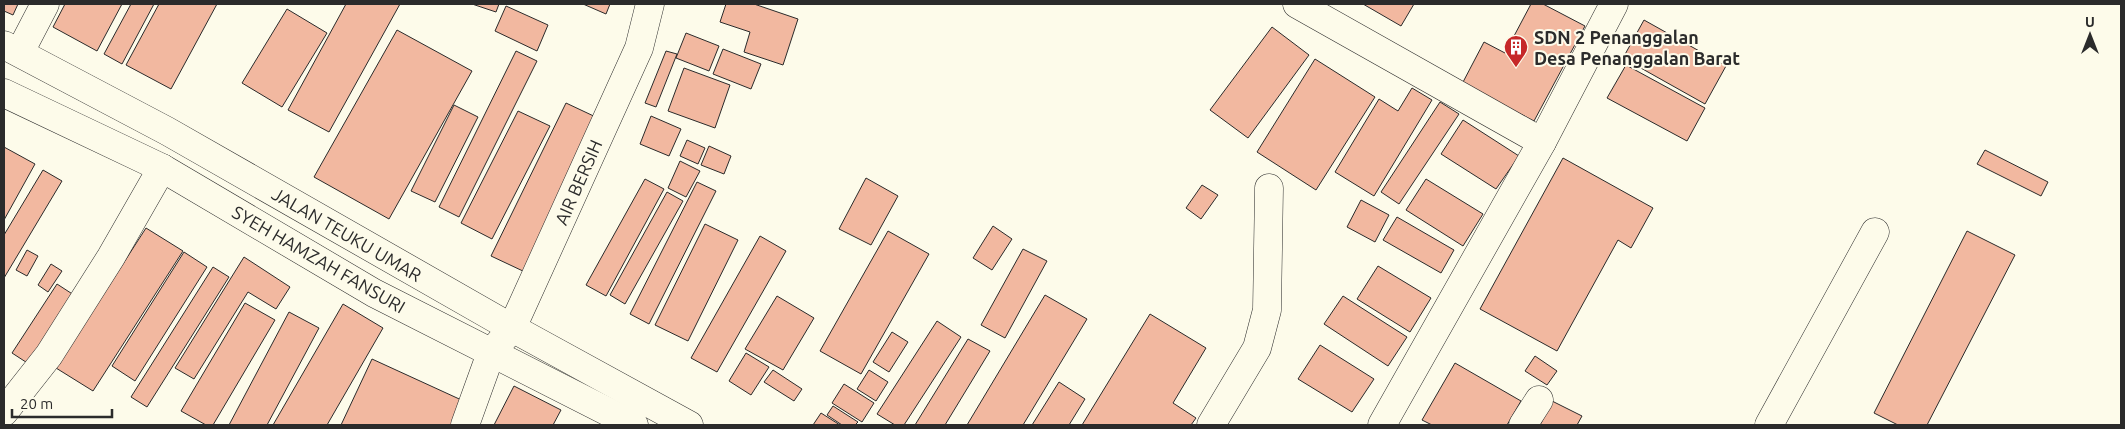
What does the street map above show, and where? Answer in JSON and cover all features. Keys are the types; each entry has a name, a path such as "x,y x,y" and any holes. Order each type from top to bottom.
{"main road":[{"path":"12,49 45,4"},
{"name":"AIR BERSIH","path":"491,353 512,328 639,48 650,4"},
{"path":"1297,4 1542,142"},
{"path":"1382,425 1542,142 1614,4"},
{"name":"JALAN TEUKU UMAR","path":"12,49 168,131 512,328 688,425"},
{"name":"SYEH HAMZAH FANSURI","path":"4,92 162,168 374,293 634,425"},
{"path":"4,412 49,355 111,257 162,168"},
{"path":"1211,425 1257,348 1267,310 1269,188"},
{"path":"1769,425 1875,232"},
{"path":"465,425 491,353"},
{"path":"1523,425 1538,400"}],"building":[{"path":"4,4 18,4 13,15 4,11"},
{"path":"65,4 122,4 97,51 53,27"},
{"path":"131,4 154,4 122,64 104,54"},
{"path":"159,4 217,4 171,89 126,65"},
{"path":"346,4 400,4 329,132 288,110"},
{"path":"472,4 499,4 496,12"},
{"path":"583,4 610,4 606,14"},
{"path":"726,4 754,4 798,19 783,65 744,52 750,32 720,22"},
{"path":"1363,4 1414,4 1401,26"},
{"name":"SDN 2 Penanggalan Desa Penanggalan Barat","path":"1531,4 1543,4 1585,26 1534,121 1462,84 1484,42 1505,53"},
{"path":"506,6 548,25 537,51 495,31"},
{"path":"287,9 327,33 282,107 242,83"},
{"path":"1644,20 1726,66 1705,104 1623,58"},
{"path":"1272,27 1309,55 1248,138 1210,110"},
{"path":"397,30 472,71 389,219 314,177"},
{"path":"686,33 719,46 709,71 676,58"},
{"path":"723,49 761,64 751,89 713,74"},
{"path":"516,51 537,61 459,217 439,207"},
{"path":"666,51 677,54 656,107 645,103"},
{"path":"1315,59 1375,97 1316,190 1257,152"},
{"path":"1626,65 1705,108 1687,141 1607,98"},
{"path":"684,68 730,85 715,128 668,111"},
{"path":"1412,88 1432,100 1374,196 1335,172 1379,99 1398,111"},
{"path":"1440,102 1459,114 1399,204 1381,192"},
{"path":"566,103 600,119 525,272 491,256"},
{"path":"454,105 478,117 435,202 411,191"},
{"path":"518,111 550,126 492,239 461,223"},
{"path":"651,116 681,129 669,156 640,144"},
{"path":"1463,120 1519,156 1496,189 1441,154"},
{"path":"687,140 705,148 698,164 680,156"},
{"path":"709,146 731,156 724,174 701,165"},
{"path":"4,147 35,164 4,220"},
{"path":"1985,150 2048,182 2041,196 1977,164"},
{"path":"1563,158 1653,208 1631,248 1618,240 1557,351 1480,309"},
{"path":"680,161 700,171 686,197 668,188"},
{"path":"43,170 62,181 4,278 4,235"},
{"path":"866,178 898,196 871,245 839,229"},
{"path":"645,179 664,189 606,296 586,285"},
{"path":"1426,179 1483,214 1463,246 1406,210"},
{"path":"697,182 716,191 649,324 630,314"},
{"path":"1202,185 1218,195 1201,219 1186,208"},
{"path":"667,192 683,201 625,304 610,295"},
{"path":"1361,200 1389,215 1375,242 1347,227"},
{"path":"1397,217 1454,250 1441,273 1383,240"},
{"path":"705,224 738,240 688,341 655,325"},
{"path":"993,226 1012,239 992,270 973,258"},
{"path":"146,228 183,251 93,391 56,368"},
{"path":"888,231 929,254 861,374 820,351"},
{"path":"1967,231 2015,255 1927,425 1898,425 1874,413"},
{"path":"760,236 786,251 717,372 691,358"},
{"path":"1023,249 1047,261 1005,338 981,325"},
{"path":"27,250 38,256 27,276 16,270"},
{"path":"184,252 207,267 135,381 112,366"},
{"path":"244,257 290,287 276,309 248,292 194,379 175,368"},
{"path":"51,264 62,271 48,292 38,285"},
{"path":"1378,266 1431,298 1410,332 1357,299"},
{"path":"213,267 229,277 147,407 131,397"},
{"path":"57,284 77,297 32,366 12,353"},
{"path":"1045,295 1087,319 1023,425 967,425"},
{"path":"777,296 814,318 783,370 745,349"},
{"path":"1343,296 1407,337 1388,366 1324,324"},
{"path":"245,303 275,320 213,425 206,425 181,411"},
{"path":"343,304 383,328 327,425 273,425"},
{"path":"289,312 319,328 267,425 229,425"},
{"path":"1150,314 1206,348 1173,403 1196,418 1191,425 1082,425"},
{"path":"937,321 961,337 904,425 895,425 877,414"},
{"path":"892,332 908,342 889,372 873,362"},
{"path":"968,339 990,351 945,425 915,425"},
{"path":"1320,345 1374,379 1352,412 1298,379"},
{"path":"746,353 769,367 751,395 729,381"},
{"path":"1535,356 1557,371 1547,385 1525,371"},
{"path":"372,359 468,403 458,425 341,425"},
{"path":"1455,363 1521,401 1507,425 1432,425 1422,420"},
{"path":"773,370 802,389 794,401 764,382"},
{"path":"869,370 888,382 876,401 857,389"},
{"path":"1059,382 1085,399 1069,425 1032,425"},
{"path":"844,384 874,403 862,422 832,403"},
{"path":"514,386 561,410 553,425 494,425"},
{"path":"1552,401 1582,416 1577,425 1540,425"},
{"path":"833,406 858,422 855,425 842,425 827,415"},
{"path":"821,413 840,425 813,425"}],"place":[{"name":"SDN 2 Penanggalan Desa Penanggalan Barat","path":"1516,68"}]}
